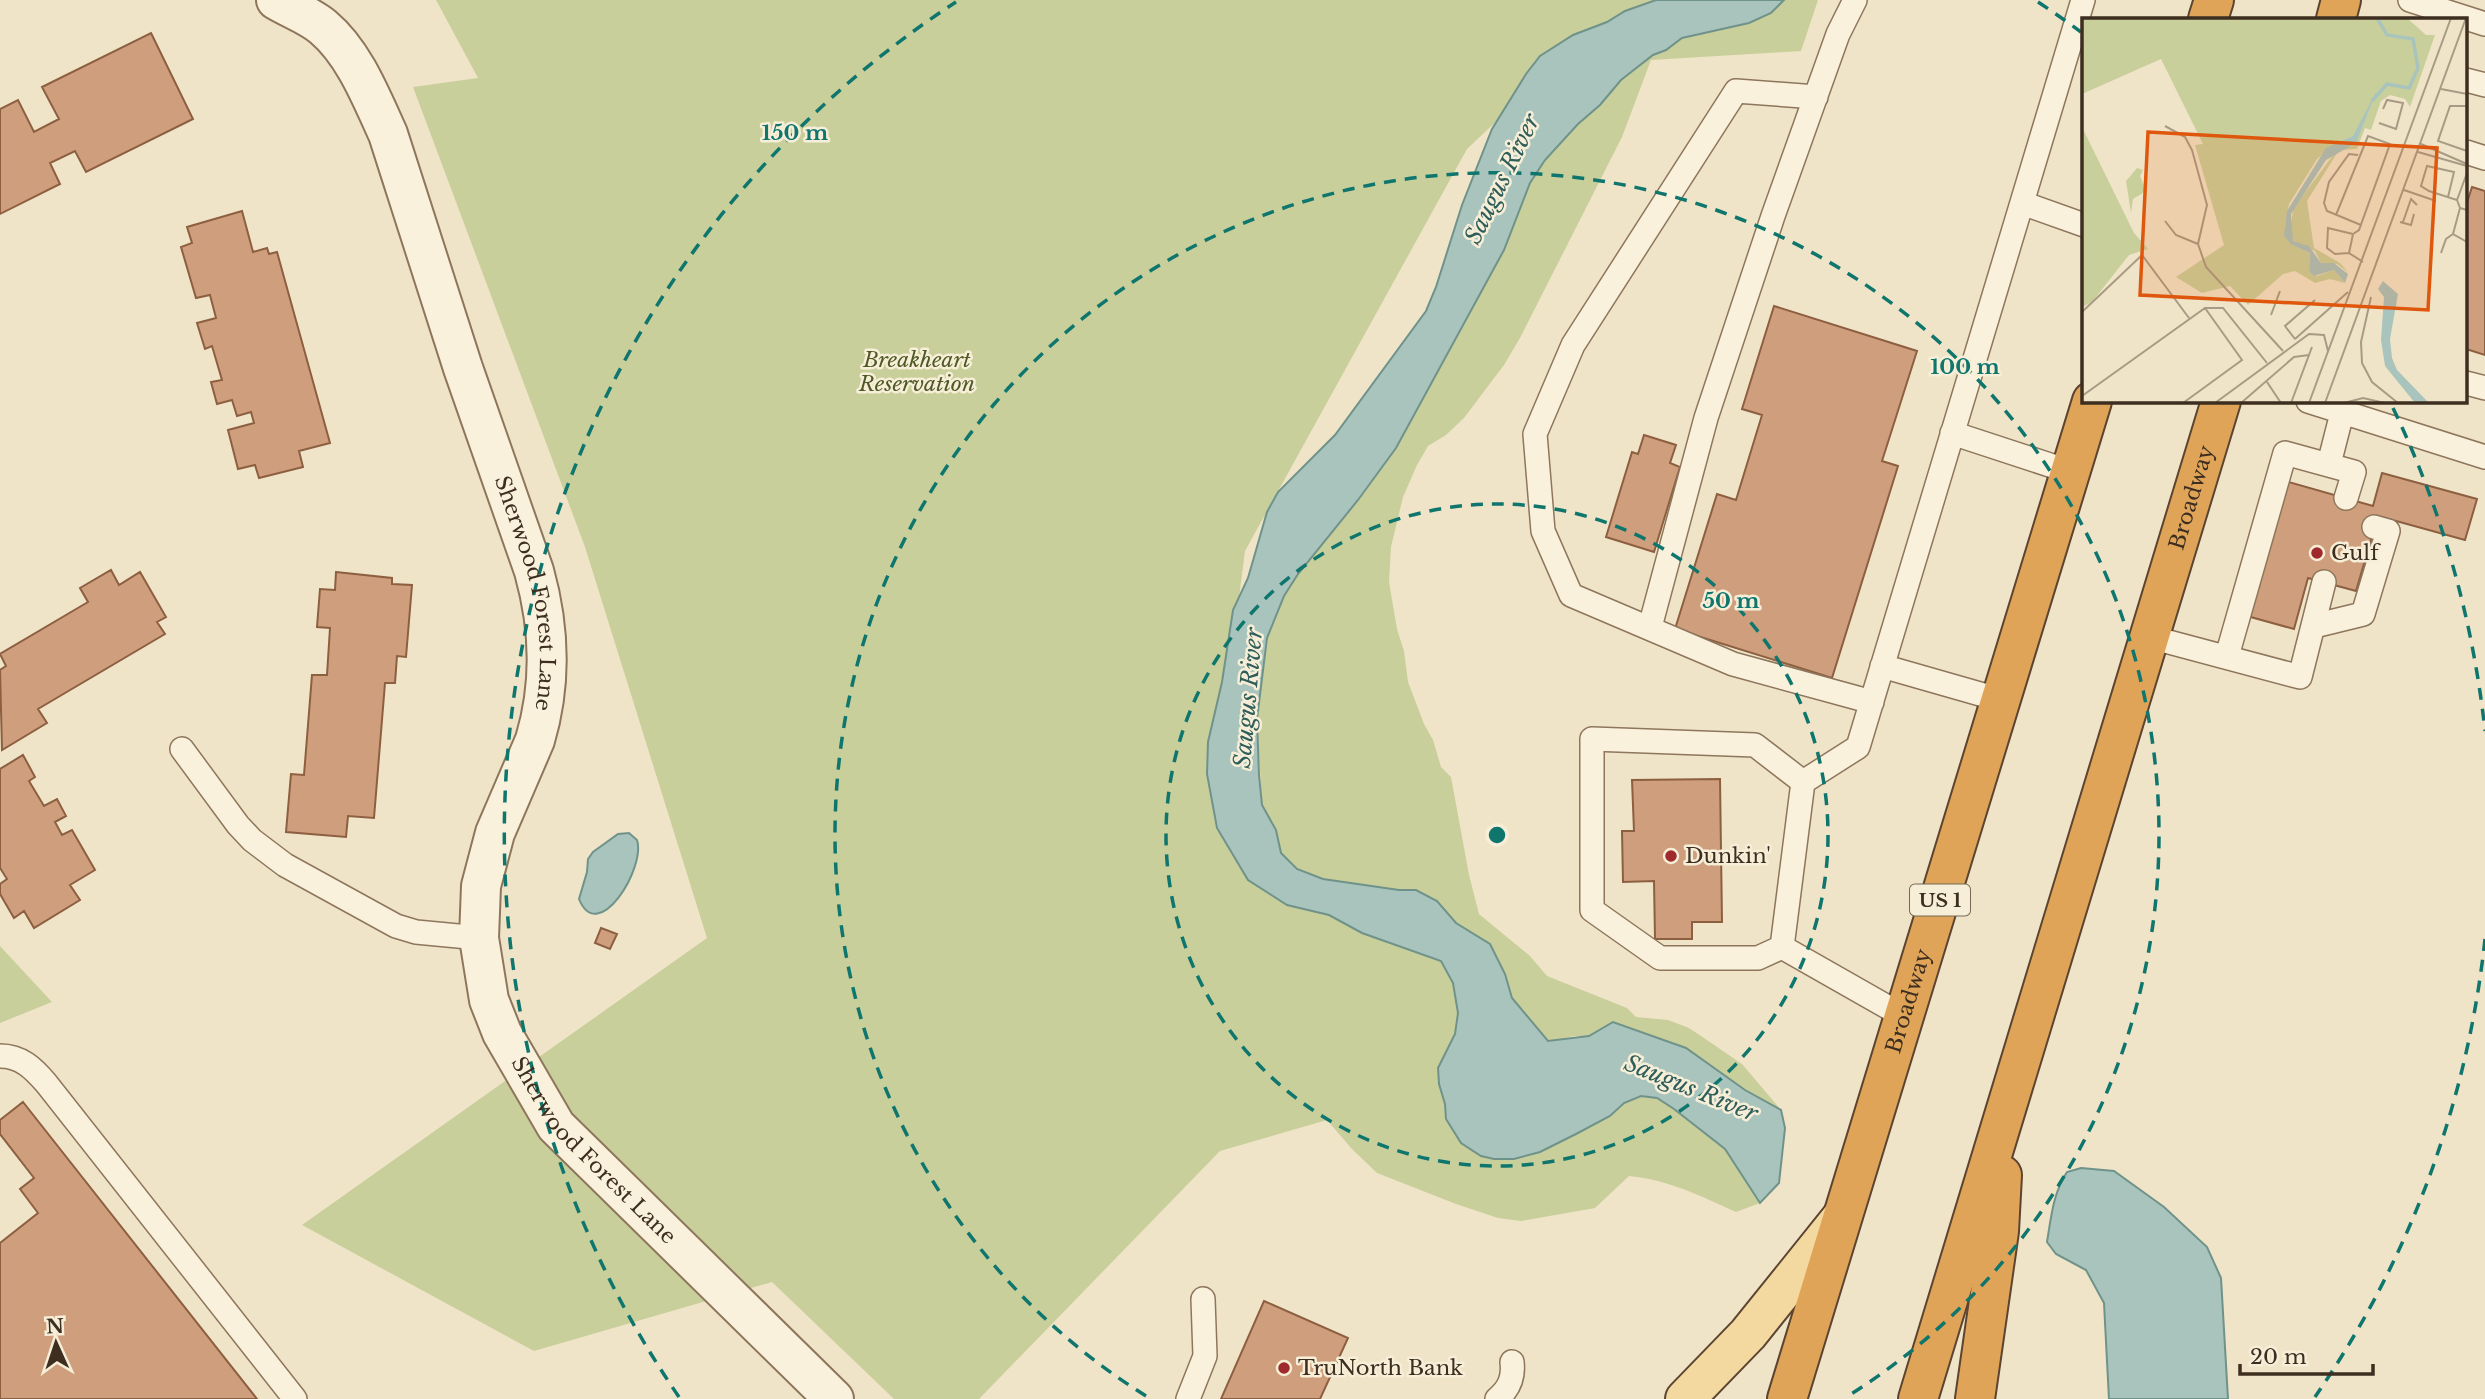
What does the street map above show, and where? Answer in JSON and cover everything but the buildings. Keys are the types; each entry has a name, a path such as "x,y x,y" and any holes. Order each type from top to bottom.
{"highway":[{"path":"2208,18 2214,0"},
{"path":"2336,18 2341,0"},
{"name":"Broadway","path":"1787,1399 2092,402"},
{"name":"Broadway","path":"1919,1399 2221,402"},
{"path":"1975,1399 1998,1231 2007,1106"}],"main road":[{"path":"1685,1399 1748,1334 1846,1212"}],"street":[{"name":"Sherwood Forest Lane","path":"276,0 321,26 340,44 373,100 388,134 542,601 548,650 543,710 536,740 505,805 486,861 481,886 479,938 489,1000 502,1033 556,1126 834,1399"}],"lane":[{"path":"1650,627 1706,418 1773,216 1838,34 1854,0"},
{"path":"1803,782 1858,747 2022,203 2076,55 2083,0"},
{"path":"2410,0 2466,18"},
{"path":"2468,19 2485,24"},
{"path":"2468,81 2485,85"},
{"path":"1816,97 1736,91 1573,345 1535,434 1543,531 1571,595 1733,664 1872,702"},
{"path":"2468,153 2485,158"},
{"path":"2022,203 2082,224"},
{"path":"2468,384 2485,388"},
{"path":"2311,402 2485,457"},
{"path":"2329,464 2342,413"},
{"path":"1952,433 2071,472"},
{"path":"2227,656 2286,453 2354,472 2346,498"},
{"path":"2314,626 2363,614 2388,531 2374,527"},
{"path":"2150,637 2300,677 2324,582"},
{"path":"1882,666 2001,699"},
{"path":"1782,947 1758,958 1660,958 1592,910 1592,739 1755,745 1803,782"},
{"path":"181,749 238,825 252,840 285,865 396,926 416,932 479,938"},
{"path":"1782,947 1803,782"},
{"path":"1782,947 1905,1017"},
{"path":"0,1056 16,1058 27,1064 46,1083 295,1399"},
{"path":"1188,1399 1205,1356 1203,1299"},
{"path":"1497,1399 1509,1385 1512,1362"}],"green space":[{"name":"Breakheart Reservation","path":"436,0 1818,0 1801,51 1651,60 1622,137 1520,338 1504,365 1464,418 1446,435 1428,446 1417,465 1403,497 1391,547 1389,582 1408,682 1433,740 1441,767 1451,777 1479,914 1530,956 1547,976 1627,1008 1636,1017 1668,1020 1689,1028 1742,1064 1781,1110 1745,1090 1686,1048 1613,1022 1589,1036 1574,1036 1548,1042 1512,998 1505,974 1490,944 1456,923 1437,901 1416,890 1323,879 1297,869 1281,853 1276,830 1262,805 1257,719 1267,638 1284,596 1298,574 1396,448 1504,250 1530,183 1545,160 1621,80 1645,61 1555,66 1467,149 1245,551 1220,745 1287,905 1329,915 1362,933 1441,961 1453,983 1458,1013 1455,1034 1438,1068 1439,1084 1446,1119 1461,1143 1481,1156 1494,1159 1540,1152 1610,1116 1624,1103 1641,1096 1657,1098 1725,1149 1760,1203 1736,1212 1671,1185 1629,1176 1595,1208 1521,1221 1498,1218 1377,1173 1327,1120 1220,1151 979,1399 894,1399 772,1282 534,1351 302,1225 707,938 585,547 413,87 478,78"},
{"path":"0,946 52,1002 0,1023"}],"water":[{"name":"Saugus River","path":"1656,0 1784,0 1771,13 1749,23 1682,38 1666,50 1653,55 1621,80 1545,160 1530,183 1504,250 1396,448 1298,574 1284,596 1267,638 1257,719 1259,775 1262,805 1276,830 1281,853 1297,869 1323,879 1416,890 1437,901 1456,923 1490,944 1505,974 1512,998 1548,1041 1589,1036 1613,1022 1686,1048 1745,1090 1781,1110 1785,1128 1779,1183 1760,1203 1725,1149 1657,1098 1641,1096 1624,1103 1610,1116 1576,1134 1540,1152 1514,1159 1481,1156 1461,1143 1446,1119 1439,1084 1438,1068 1455,1034 1458,1013 1453,983 1441,961 1362,933 1329,915 1287,905 1248,880 1217,828 1207,774 1208,742 1222,682 1233,610 1248,578 1267,512 1278,492 1335,435 1426,311 1462,205 1492,129 1526,74 1540,56 1573,35"},
{"path":"629,833 637,840 638,853 628,883 608,908 597,914 587,911 579,899 588,859 593,852 618,834"},
{"path":"2081,1168 2114,1171 2164,1207 2207,1247 2221,1278 2228,1399 2109,1399 2104,1303 2086,1270 2056,1254 2047,1242 2053,1206 2062,1180 2067,1172"}],"place":[{"name":"Gulf","path":"2317,553"},
{"name":"Dunkin'","path":"1671,856"},
{"name":"TruNorth Bank","path":"1284,1368"}]}
